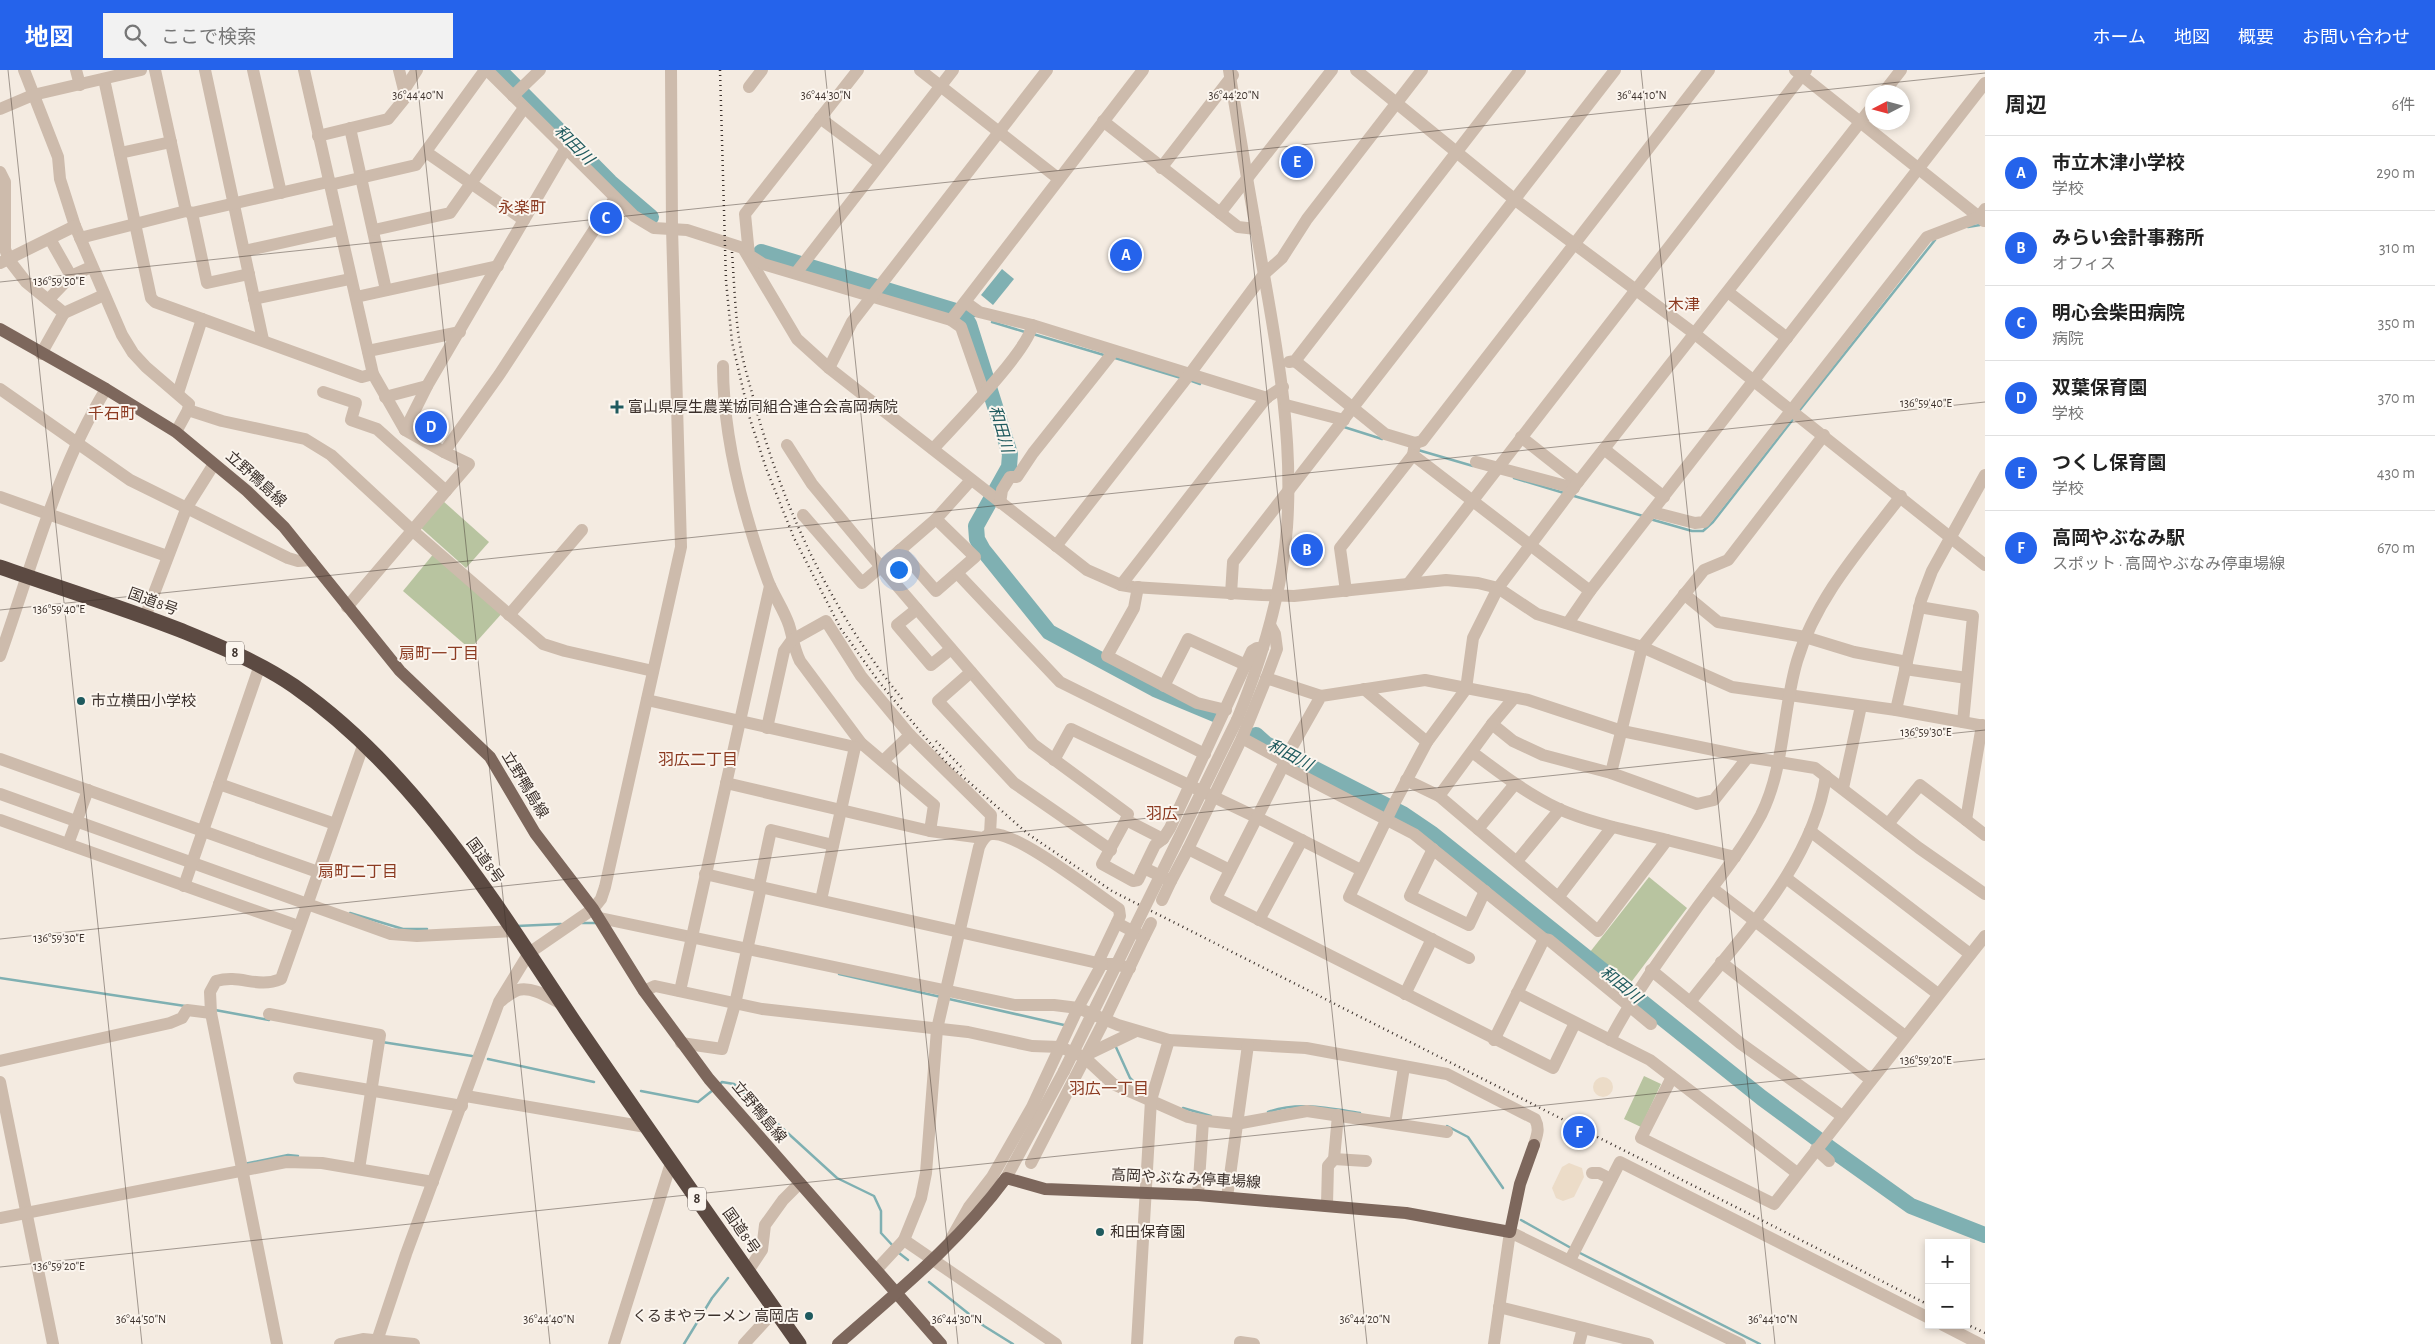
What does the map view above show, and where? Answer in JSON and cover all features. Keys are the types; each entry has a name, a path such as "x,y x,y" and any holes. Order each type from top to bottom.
{"highway":[{"name":"国道8号","path":"0,566 145,617 212,643 260,665 292,685 364,743 426,811 529,953 646,1127 799,1344"}],"main road":[{"name":"立野鴨島線","path":"0,329 41,354 106,389 176,432 266,509 312,560 347,607 400,671 490,757 536,833 597,913 609,937 681,1043 709,1078 941,1344"},
{"path":"1510,1232 1520,1184 1534,1144"},
{"path":"838,1344 947,1248 987,1204 1006,1178"},
{"name":"高岡やぶなみ停車場線","path":"1006,1178 1045,1189 1198,1195 1327,1204 1406,1212 1510,1232"}],"street":[{"path":"24,70 58,157 60,179 78,232 104,295 133,353 146,368 189,404 188,410 176,432"},
{"path":"76,70 80,85"},
{"path":"155,70 171,142 208,283 248,274"},
{"path":"205,70 263,340"},
{"path":"253,70 281,193"},
{"path":"304,70 373,374 406,430 469,464 347,607"},
{"path":"318,136 388,119 406,98 399,70"},
{"path":"404,90 417,70"},
{"path":"4,262 50,239 78,232 135,224 328,182 334,184 416,165 486,70 514,95 524,108 634,216 654,228 687,230 743,248 749,255 797,339 829,368 1087,570 1121,585 1138,588 1277,596 1446,580 1478,583 1498,588 1537,614 1642,647 1732,687 1896,710 1984,725 1966,820"},
{"path":"514,95 540,70"},
{"path":"376,1342 499,1002 529,953 597,913 605,887 681,547 672,228 671,70"},
{"path":"749,87 762,70"},
{"path":"749,255 745,214 858,70"},
{"path":"920,70 1059,179"},
{"path":"797,272 953,70"},
{"path":"829,368 852,322 1047,70"},
{"path":"952,318 1143,70"},
{"path":"1220,214 1332,70"},
{"path":"1356,70 1398,102 1514,199 1796,412 1985,565"},
{"path":"1056,546 1264,274 1282,258 1307,220 1422,70"},
{"path":"1279,363 1295,361 1520,70"},
{"path":"1231,594 1233,562 1615,70"},
{"path":"1346,590 1340,548 1709,70"},
{"path":"1889,85 1901,70"},
{"path":"0,109 33,95 133,71"},
{"path":"1409,583 1801,72 1861,122 1983,216"},
{"path":"1161,168 1232,73"},
{"path":"1006,1178 1064,1071 1237,720 1263,648 1277,596 1287,529 1289,491 1286,405 1247,179 1232,73"},
{"path":"104,79 150,298 155,302 362,377 373,374"},
{"path":"1568,623 1590,591 1985,83"},
{"path":"374,230 450,214 524,108"},
{"path":"1469,958 1349,897 1361,870 1427,742 1466,689 1472,638 1498,588 1572,490 1865,117"},
{"path":"820,118 880,163"},
{"path":"1103,121 1238,227 1256,229"},
{"path":"350,128 386,290"},
{"path":"120,153 171,142"},
{"path":"406,430 427,386 566,148"},
{"path":"426,152 524,220"},
{"path":"0,172 5,182 4,262"},
{"path":"444,452 499,375 615,198"},
{"path":"1652,512 1695,523 1704,522 1796,412 1927,236 1983,216"},
{"path":"244,251 339,230"},
{"path":"50,239 71,276"},
{"path":"749,255 763,264 797,272 952,318 961,327 988,389"},
{"path":"4,262 64,313"},
{"path":"356,297 498,266"},
{"path":"48,300 71,276 92,267"},
{"path":"254,299 350,279"},
{"path":"1728,292 1787,338"},
{"path":"41,354 64,313 104,295"},
{"path":"964,304 979,312 1031,330 1264,401"},
{"path":"178,393 202,319"},
{"path":"933,449 988,389 1031,330"},
{"path":"368,351 460,332"},
{"path":"995,499 1010,477 1017,477 1033,453 1111,355"},
{"path":"1295,361 1385,434 1414,450 1471,500 1590,591"},
{"path":"723,366 723,398 736,470 750,530 770,586 789,625 800,662 858,745"},
{"path":"386,397 427,386"},
{"path":"1121,585 1264,401 1283,386"},
{"path":"0,389 130,480 288,558 298,561 312,560"},
{"path":"0,656 48,515 76,443 106,389"},
{"path":"323,392 356,403 351,420 377,429 446,491"},
{"path":"1286,405 1340,426"},
{"path":"188,410 222,421 305,439 332,455 413,531 543,644 552,648 653,671"},
{"path":"1611,774 1642,647 1704,570 1728,560 1824,435"},
{"path":"1521,437 1572,490"},
{"path":"787,446 812,484 1033,744 1128,814 1102,864 1133,881 1138,880 1155,845 1163,839 1195,788"},
{"path":"1604,449 1664,497"},
{"path":"1476,462 1494,471 1572,490"},
{"path":"145,617 187,507 214,464"},
{"path":"1896,710 1919,607 1932,571 1985,475"},
{"path":"803,515 862,583 936,518 971,480"},
{"path":"1610,1040 1651,970 1735,857 1761,814 1771,792 1778,763 1788,695 1805,637 1825,596 1901,496"},
{"path":"0,498 167,556"},
{"path":"900,550 936,591 958,574 976,557 936,518"},
{"path":"509,615 582,530"},
{"path":"958,574 1060,682 1205,754"},
{"path":"680,991 770,586"},
{"path":"1138,588 1134,608 1107,656 1197,703 1226,710"},
{"path":"1684,594 1718,622 1805,637 1854,652 1967,678"},
{"path":"1919,607 1979,617 1967,678 1963,722"},
{"path":"917,609 897,625 931,665 951,649"},
{"path":"767,728 784,651 792,640 826,621 861,676 910,736 990,815 987,836 979,847 937,1029 926,1173 921,1198 904,1240 877,1269"},
{"path":"1162,900 1242,738 1266,678 1277,649 1275,634 1270,625"},
{"path":"1164,686 1188,639 1246,665"},
{"path":"1189,814 1205,754 1252,651 1256,648 1263,648"},
{"path":"184,886 260,665"},
{"path":"971,672 938,701 1014,783 1110,850"},
{"path":"1266,678 1321,696 1425,680 1528,700 1622,731 1778,763 1815,768 1888,824 1985,894"},
{"path":"1364,689 1427,742"},
{"path":"1321,696 1284,762 1216,898 1494,1040 1553,1068 1575,1022"},
{"path":"1439,796 1492,724 1514,698"},
{"path":"647,700 767,728 858,745 883,761 934,805 930,831"},
{"path":"1843,788 1861,706"},
{"path":"1492,724 1513,741 1543,755 1611,774 1697,804 1714,800 1748,756"},
{"path":"1054,760 1071,729 1256,817 1361,870"},
{"path":"883,761 910,736"},
{"path":"1242,738 1284,762 1391,812 1414,834 1544,940 1549,940 1631,1002 1650,1024"},
{"path":"277,1344 211,1009 210,992 216,981 227,978 269,984 281,978 364,743"},
{"path":"821,900 840,810 858,745"},
{"path":"1472,752 1515,784 1560,809 1612,826 1735,857"},
{"path":"0,759 318,872"},
{"path":"1690,1002 1786,878 1810,830 1819,807 1826,776"},
{"path":"1406,780 1439,796 1598,930 1667,840"},
{"path":"726,783 930,831 987,836 1000,834 1020,842 1119,909 1120,916 1100,958 1102,964 1078,1008 1032,1107 992,1177 969,1207 947,1248"},
{"path":"219,784 335,824"},
{"path":"1478,829 1515,784"},
{"path":"1888,824 1920,785 1985,835"},
{"path":"68,844 88,790"},
{"path":"0,794 391,934 417,936 513,931"},
{"path":"1517,861 1560,809"},
{"path":"0,820 298,926"},
{"path":"1126,820 1163,839"},
{"path":"1559,896 1612,826"},
{"path":"681,1043 722,1049 747,953 771,830 833,845"},
{"path":"1810,830 1970,954"},
{"path":"1259,920 1302,840"},
{"path":"1188,849 1230,870"},
{"path":"1433,849 1410,896 1469,926 1485,891"},
{"path":"1144,868 1171,881"},
{"path":"705,874 1102,964 1124,966"},
{"path":"1786,878 1938,994"},
{"path":"1712,888 1905,1036"},
{"path":"597,913 690,940 946,996 1015,1005 1054,1005 1078,1008 1136,1031 1169,1040 1306,1048 1447,1074 1528,1114 1538,1125 1534,1144"},
{"path":"1117,923 1144,937"},
{"path":"1031,1163 1104,1019 1124,966 1144,937 1150,923"},
{"path":"1672,1077 1641,1138 1774,1204 1985,936"},
{"path":"1405,994 1432,939"},
{"path":"1494,1040 1544,940"},
{"path":"1124,966 1125,949"},
{"path":"1721,962 1870,1080"},
{"path":"1651,970 1740,1043 1842,1116"},
{"path":"644,991 655,986 762,1009 968,1032 1032,1046 1060,1047 1084,1057 1112,1084 1153,1095 1188,1117 1203,1120 1236,1124 1307,1111 1447,1132"},
{"path":"499,1002 517,990 524,990 546,996 563,1005"},
{"path":"1517,993 1650,1060 1797,1173"},
{"path":"0,1061 170,1023 182,1018 187,1010 211,1009"},
{"path":"269,1014 380,1035 359,1169"},
{"path":"1084,1057 1136,1031"},
{"path":"1137,1344 1145,1193 1153,1095 1169,1040"},
{"path":"1226,1197 1248,1045"},
{"path":"1395,1124 1404,1067"},
{"path":"299,1078 371,1090 646,1127"},
{"path":"0,1082 53,1344"},
{"path":"1327,1204 1328,1166 1334,1159 1338,1115"},
{"path":"1198,1195 1203,1120"},
{"path":"1819,1146 1829,1161"},
{"path":"1334,1159 1366,1161"},
{"path":"0,1218 26,1209 242,1166 286,1162 322,1163 433,1182"},
{"path":"1574,1254 1620,1162 1925,1316"},
{"path":"614,1344 671,1163"},
{"path":"1592,1173 1599,1173 1611,1179"},
{"path":"748,1271 762,1250 765,1225 782,1200 800,1183"},
{"path":"1494,1344 1510,1232 1574,1254 1740,1344"},
{"path":"904,1240 1056,1344"},
{"path":"1499,1307 1648,1344"},
{"path":"744,1344 776,1310"},
{"path":"1579,1344 1583,1328"},
{"path":"1951,1329 1980,1344"},
{"path":"340,1344 363,1339 376,1342 414,1344"},
{"path":"1240,1344 1240,1342 1254,1344"}],"green space":[{"path":"443,501 489,542 466,568 420,527"},
{"path":"435,552 504,611 470,649 403,591"},
{"path":"1649,877 1687,908 1629,985 1590,952"},
{"path":"1644,1076 1661,1084 1641,1127 1624,1119"}],"shaded area":[{"path":"1603,1077 1610,1080 1613,1087 1610,1094 1603,1097 1596,1094 1593,1087 1596,1080"},
{"path":"1569,1163 1582,1168 1584,1177 1574,1197 1563,1201 1556,1198 1552,1188 1562,1167"}],"water":[{"path":"1002,269 1014,279 993,305 981,295"}],"waterway":[{"name":"和田川","path":"499,70 610,182 651,217"},
{"path":"1968,227 1980,225"},
{"path":"1799,411 1935,240"},
{"name":"和田川","path":"761,252 962,313 969,324 1010,454 1009,467 976,526 977,539 983,550 1049,632 1155,689 1215,714"},
{"path":"962,313 975,316"},
{"path":"992,322 1025,332"},
{"path":"1033,334 1104,355"},
{"path":"1115,358 1181,378"},
{"path":"1189,380 1200,384"},
{"path":"1650,519 1692,531 1703,531 1713,522 1794,418"},
{"path":"1344,427 1382,439"},
{"path":"1418,450 1473,466"},
{"path":"1514,478 1564,493"},
{"path":"1574,496 1643,516"},
{"name":"和田川","path":"1256,735 1266,744 1403,814 1431,833 1762,1098 1831,1149 1911,1206 1985,1235"},
{"path":"350,913 403,929 427,929"},
{"path":"582,923 596,923"},
{"path":"517,926 561,924"},
{"path":"839,974 941,997"},
{"path":"0,978 185,1006"},
{"path":"949,999 1064,1025"},
{"path":"215,1010 269,1020"},
{"path":"382,1042 472,1056"},
{"path":"1115,1045 1130,1078 1143,1091"},
{"path":"488,1059 594,1082"},
{"path":"719,1085 722,1082 734,1084 837,1178 874,1196 881,1211 881,1233 894,1247"},
{"path":"641,1091 698,1102 713,1090"},
{"path":"1268,1112 1302,1106 1360,1113"},
{"path":"1183,1108 1211,1116"},
{"path":"1447,1126 1468,1137 1503,1188"},
{"path":"244,1164 288,1155 298,1156"},
{"path":"1521,1220 1571,1248"},
{"path":"1578,1252 1760,1344"},
{"path":"899,1253 908,1260"},
{"path":"684,1344 712,1298 728,1278"},
{"path":"929,1282 984,1326 1013,1344"}],"railway":[{"path":"720,70 726,281 732,342 750,419 766,468 794,538 841,629 879,682 945,761 1028,834 1112,891 1925,1303"},
{"path":"732,252 736,317 745,367 769,451 783,489 815,564 834,599 878,668 903,700"},
{"path":"936,741 964,770"},
{"path":"1970,1326 1985,1333"}],"place":[{"name":"つくし保育園","path":"1297,162"},
{"name":"明心会柴田病院","path":"606,218"},
{"name":"市立木津小学校","path":"1126,255"},
{"name":"富山県厚生農業協同組合連合会高岡病院","path":"617,407"},
{"name":"双葉保育園","path":"431,427"},
{"name":"みらい会計事務所","path":"1307,550"},
{"name":"市立横田小学校","path":"81,701"},
{"name":"高岡やぶなみ駅","path":"1579,1132"},
{"name":"和田保育園","path":"1100,1232"},
{"name":"くるまやラーメン 高岡店","path":"809,1316"}],"district":[{"name":"永楽町","path":"522,208"},
{"name":"木津","path":"1684,305"},
{"name":"千石町","path":"112,414"},
{"name":"扇町一丁目","path":"439,654"},
{"name":"羽広二丁目","path":"698,760"},
{"name":"羽広","path":"1162,814"},
{"name":"扇町二丁目","path":"358,872"},
{"name":"羽広一丁目","path":"1109,1089"}]}
